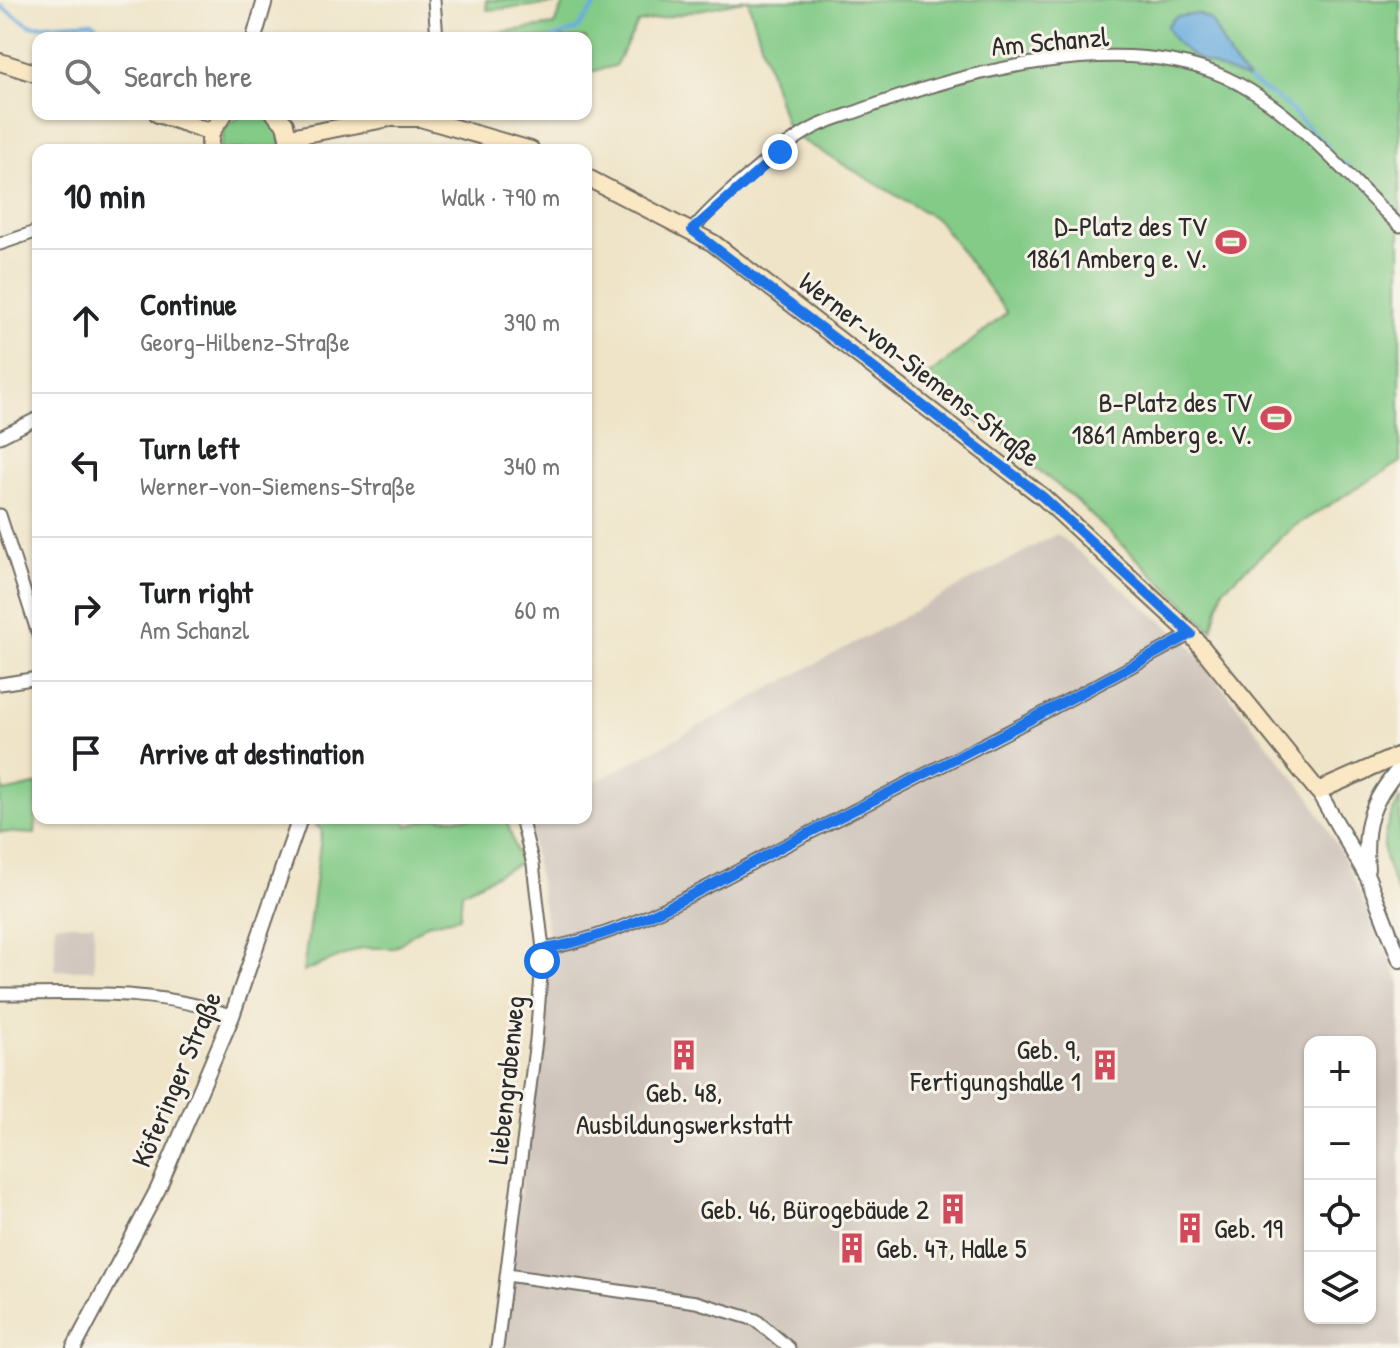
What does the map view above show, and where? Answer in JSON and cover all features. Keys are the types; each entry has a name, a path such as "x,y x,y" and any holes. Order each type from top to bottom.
{"main road":[{"path":"0,62 32,72"},
{"path":"176,120 211,132"},
{"path":"210,144 211,132 220,120"},
{"path":"278,120 291,144 375,120"},
{"path":"427,120 510,144"},
{"name":"Werner-von-Siemens-Straße","path":"592,180 692,230 1043,497 1191,634 1318,791"},
{"path":"1318,791 1400,755"}],"street":[{"path":"255,32 265,0"},
{"path":"434,0 437,32"},
{"name":"Am Schanzl","path":"692,230 809,130 912,91 1005,66 1070,59 1150,58 1224,77 1268,101 1400,226"},
{"path":"0,244 32,233"},
{"path":"0,437 32,421"},
{"path":"0,515 32,615"},
{"path":"543,949 582,940 663,907 1020,727 1191,634"},
{"path":"0,684 32,679"},
{"path":"1368,878 1367,820 1376,796 1400,768"},
{"name":"Werner-von-Siemens-Straße","path":"1318,791 1368,878 1400,960"},
{"name":"Köferinger Straße","path":"74,1348 158,1189 232,1016 298,824"},
{"name":"Liebengrabenweg","path":"497,1348 536,1040 543,949 533,864 523,824"},
{"path":"0,994 173,999 232,1016"},
{"path":"507,1275 696,1302 756,1320 789,1348"}],"shaded area":[{"path":"1057,534 1186,641 1311,799 1346,862 1400,984 1400,1348 501,1348 551,951 529,824 592,824 592,784"},
{"path":"55,924 94,924 94,970 55,970"}],"green space":[{"path":"486,0 554,0 555,4 487,10"},
{"path":"566,0 747,0 638,23 615,66 592,72 592,32 501,32 554,25"},
{"path":"748,0 1400,0 1400,462 1293,527 1223,589 1212,630 1071,496 924,379 1007,313 938,220 788,132"},
{"path":"235,120 268,120 276,128 281,144 221,144 225,126"},
{"path":"0,777 4,792 32,785 35,834 0,832"},
{"path":"1400,798 1400,898 1385,858 1384,838"},
{"path":"314,824 508,824 520,863 462,892 460,917 427,924 394,948 362,948 303,972 322,830"}],"water":[{"path":"1198,14 1211,20 1232,61 1249,80 1190,54 1172,37 1167,26 1175,17"}],"waterway":[{"path":"570,32 576,30 600,0"},
{"path":"0,6 31,26 92,22 103,32"},
{"path":"1249,80 1285,104 1329,148"},
{"path":"1344,163 1400,218"}],"place":[{"name":"D-Platz des TV 1861 Amberg e. V.","path":"1231,242"},
{"name":"B-Platz des TV 1861 Amberg e. V.","path":"1276,418"},
{"name":"Geb. 48, Ausbildungswerkstatt","path":"684,1055"},
{"name":"Geb. 9, Fertigungshalle 1","path":"1105,1065"},
{"name":"Geb. 46, Bürogebäude 2","path":"953,1209"},
{"name":"Geb. 19","path":"1190,1228"},
{"name":"Geb. 47, Halle 5","path":"852,1248"}],"route":[{"path":"542,961 543,949 582,940 663,907 1020,727 1191,634 1043,497 692,230 780,152"}]}
